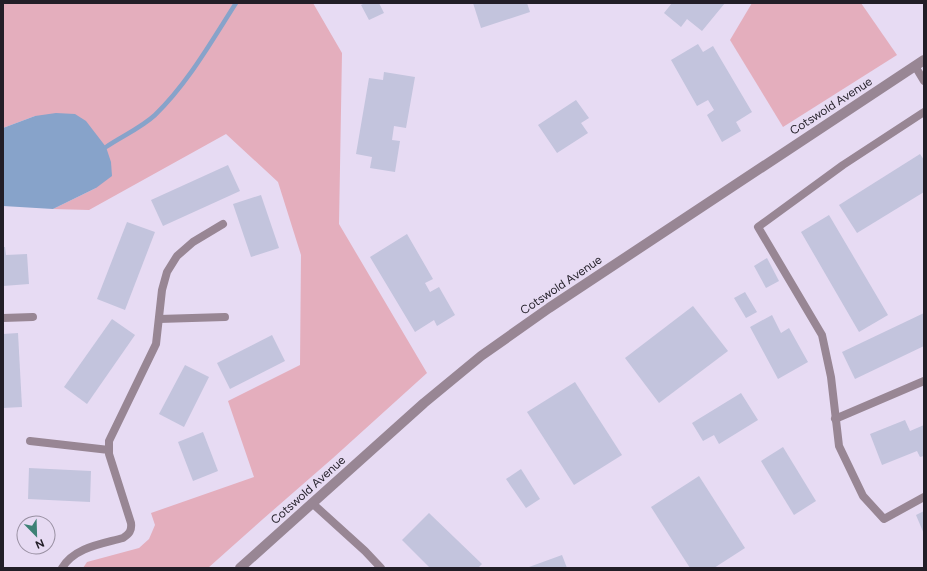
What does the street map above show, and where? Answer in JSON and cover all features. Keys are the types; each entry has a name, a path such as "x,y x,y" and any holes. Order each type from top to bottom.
{"street":[{"name":"Cotswold Avenue","path":"240,568 452,379 492,348 548,308 924,60"}],"lane":[{"path":"915,66 924,81"},
{"path":"924,112 844,165 758,227 822,335 831,377 839,446 863,496 884,519 924,498"},
{"path":"62,568 68,560 82,550 123,538 129,534 132,529 109,454 110,441 156,344 162,290 167,272 177,256 193,242 223,224"},
{"path":"3,318 33,317"},
{"path":"159,319 225,317"},
{"path":"836,419 924,381"},
{"path":"30,441 109,450"},
{"path":"312,503 365,551 381,568"}],"shaded area":[{"path":"3,3 313,3 342,53 339,224 427,373 208,568 83,568 87,562 139,548 149,539 155,525 151,513 254,477 228,401 300,365 301,255 278,182 226,134 89,210 53,209 96,188 35,116 3,128"},
{"path":"752,3 861,3 897,55 783,127 730,40"}],"water":[{"path":"56,113 75,114 86,121 106,147 111,162 112,176 96,188 53,209 3,206 3,128 35,116"}],"building":[{"path":"365,3 379,3 384,13 369,20 361,5"},
{"path":"473,3 527,3 530,12 481,28"},
{"path":"672,3 725,3 702,31 687,19 681,27 664,13"},
{"path":"698,44 703,52 713,46 752,112 736,122 741,131 722,142 707,115 714,110 708,100 697,106 671,60"},
{"path":"384,72 415,77 406,128 394,126 392,140 400,141 395,172 370,168 372,157 356,154 369,78 383,80"},
{"path":"576,100 589,118 581,123 588,133 557,153 538,125"},
{"path":"920,154 924,160 924,192 857,233 839,205"},
{"path":"228,165 240,191 163,226 151,200"},
{"path":"261,195 279,248 251,257 233,204"},
{"path":"829,215 888,315 859,332 801,232"},
{"path":"127,222 155,232 125,310 97,299"},
{"path":"407,234 433,279 425,283 430,292 439,287 455,315 437,326 434,320 415,332 370,257"},
{"path":"3,247 5,247 6,255 27,254 29,284 3,286"},
{"path":"767,258 779,281 766,288 754,266"},
{"path":"745,292 757,312 746,318 734,298"},
{"path":"693,306 728,351 659,403 625,358"},
{"path":"924,313 924,346 855,379 842,352"},
{"path":"772,315 781,333 789,328 808,362 778,379 750,327"},
{"path":"112,319 135,335 87,404 64,387"},
{"path":"18,333 22,407 3,408 3,334"},
{"path":"272,335 285,361 230,389 217,363"},
{"path":"185,365 209,377 184,427 159,414"},
{"path":"575,382 622,455 574,485 527,412"},
{"path":"741,393 758,420 719,444 714,435 703,441 692,423"},
{"path":"905,420 910,431 924,425 924,456 920,457 917,451 882,465 870,434"},
{"path":"203,432 218,471 193,481 178,442"},
{"path":"783,447 816,501 794,515 761,461"},
{"path":"29,468 91,471 90,502 28,499"},
{"path":"521,469 540,499 526,508 506,479"},
{"path":"699,476 745,548 714,568 690,568 651,507"},
{"path":"924,511 924,534 916,515"},
{"path":"429,513 482,564 478,568 430,568 402,540"},
{"path":"562,555 567,568 529,567"}],"waterway":[{"path":"106,147 144,124 167,103 189,76 236,3"}]}
